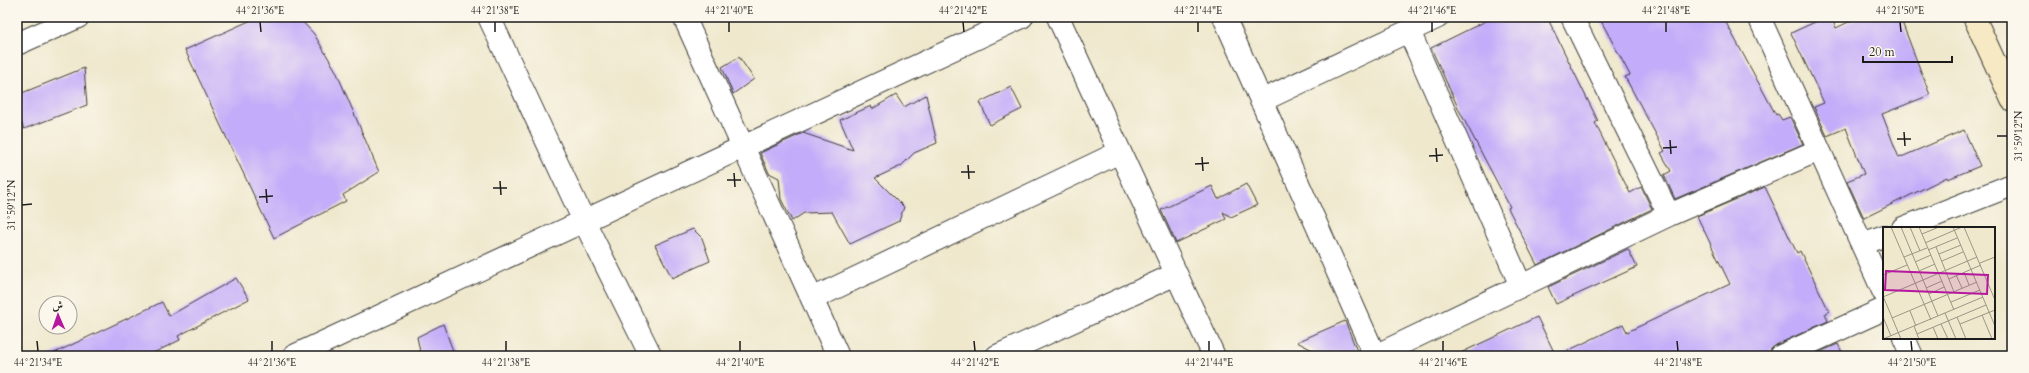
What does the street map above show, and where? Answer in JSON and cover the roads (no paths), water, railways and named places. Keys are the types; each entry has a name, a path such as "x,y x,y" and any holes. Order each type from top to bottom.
{"street":[{"path":"17,44 78,17"},
{"path":"489,17 584,221 651,356"},
{"path":"684,17 838,356"},
{"path":"294,356 1022,17"},
{"path":"1058,17 1214,356"},
{"path":"1224,17 1375,356 1669,215 1819,150"},
{"path":"1261,100 1438,17"},
{"path":"1572,17 1669,215"},
{"path":"1759,17 1883,291"},
{"path":"1974,17 2012,100"},
{"path":"1409,31 1521,286"},
{"path":"812,299 1120,152"},
{"path":"1906,227 2012,185"},
{"path":"1862,244 1883,236"},
{"path":"997,356 1176,274"},
{"path":"1781,356 1883,309"},
{"path":"1904,339 1912,356"}]}
